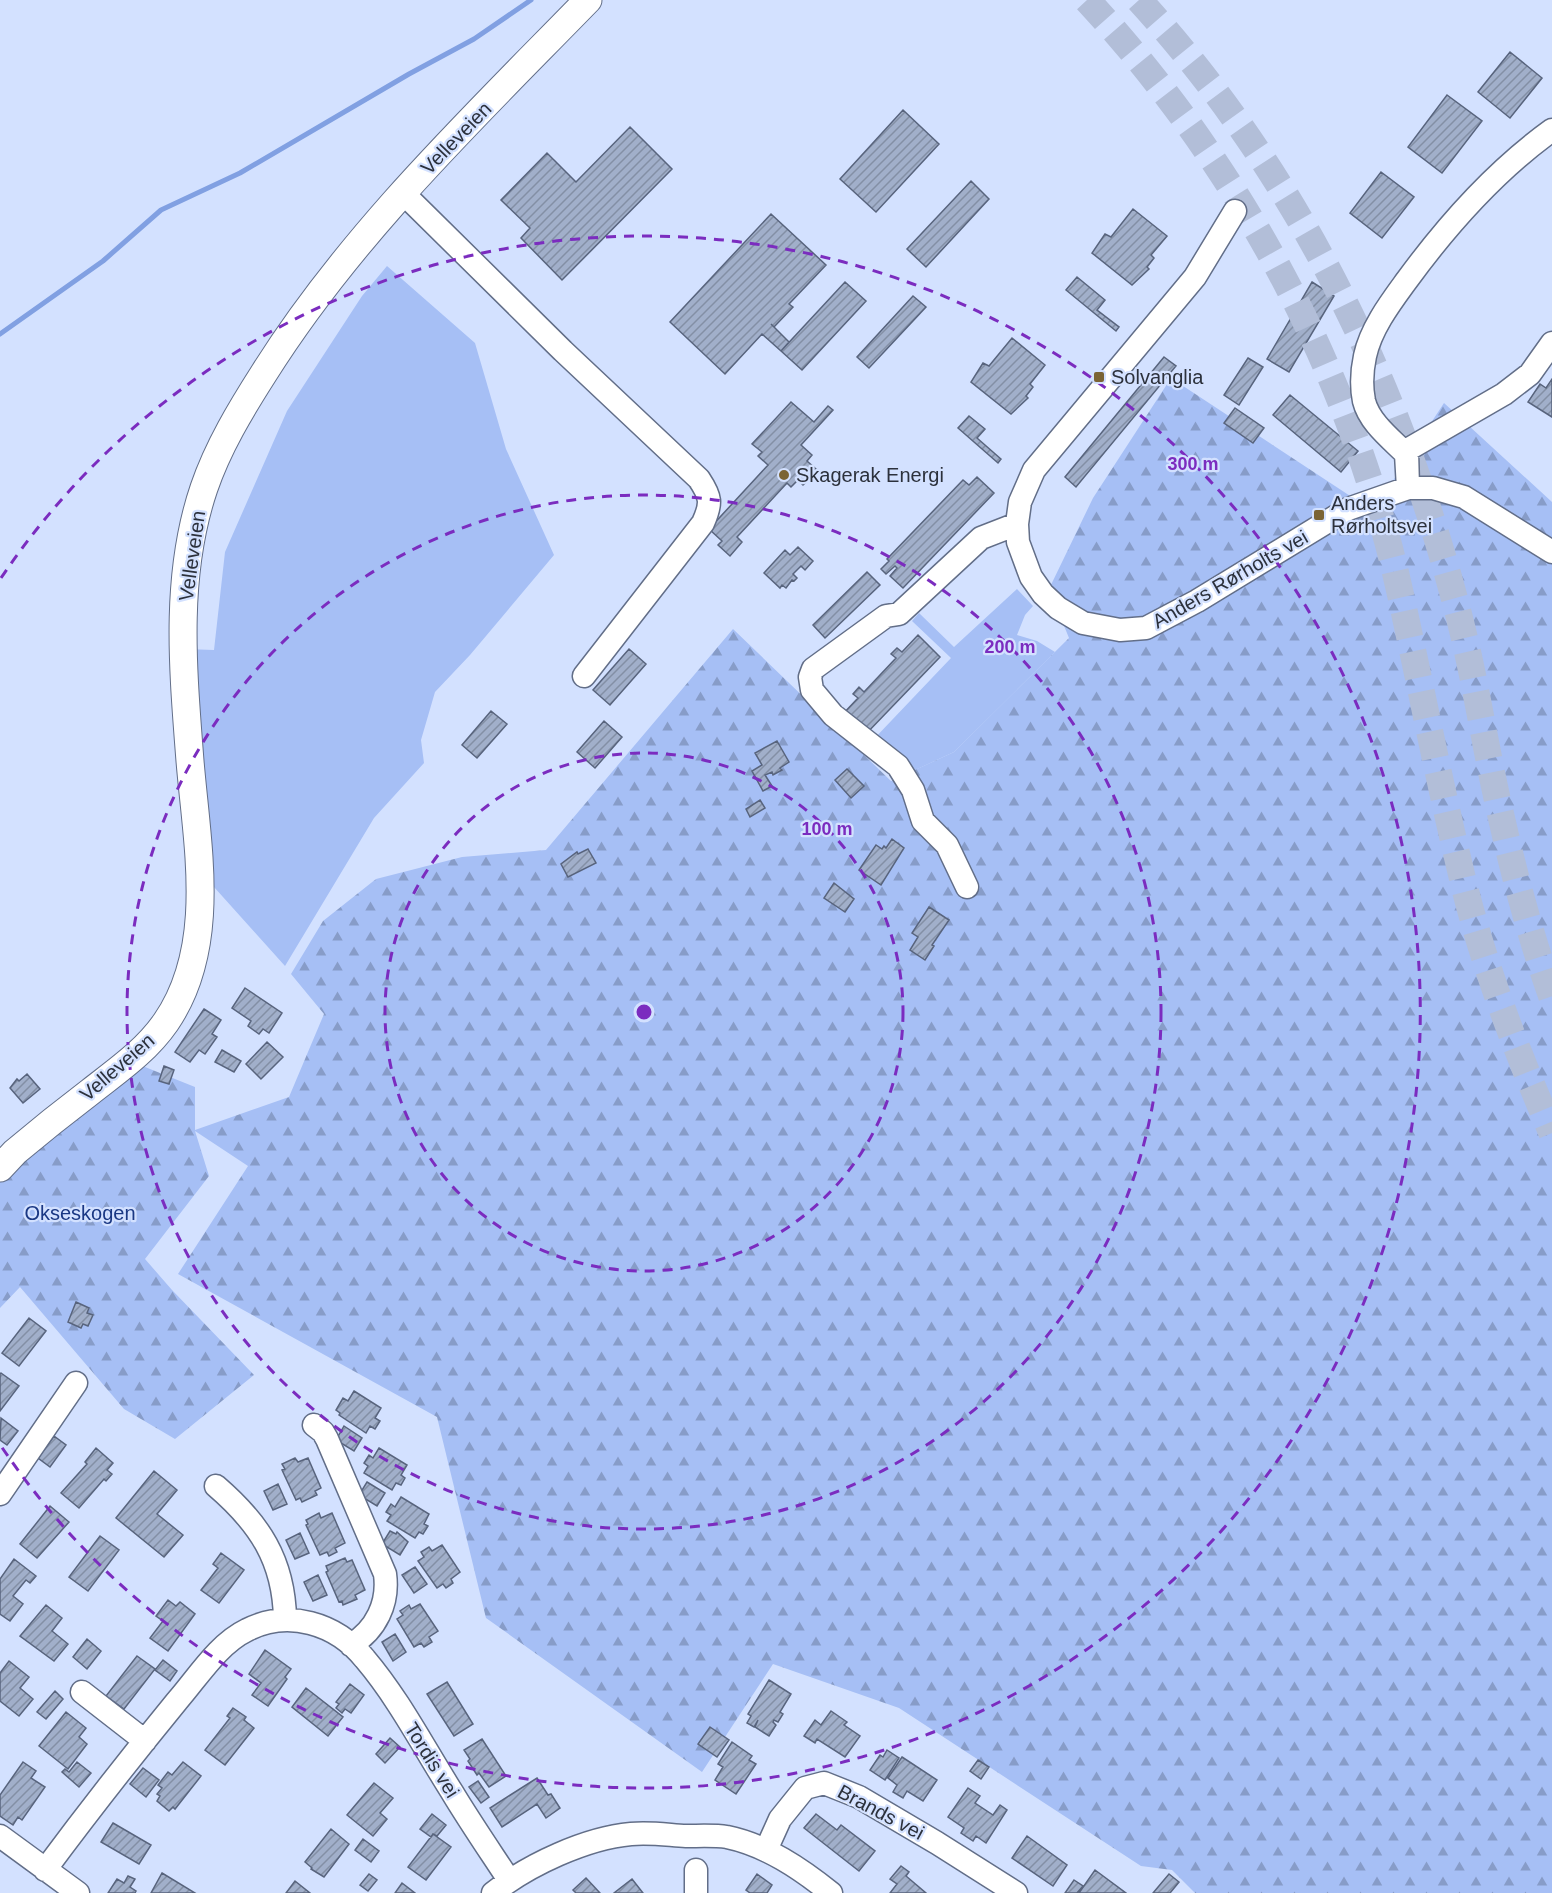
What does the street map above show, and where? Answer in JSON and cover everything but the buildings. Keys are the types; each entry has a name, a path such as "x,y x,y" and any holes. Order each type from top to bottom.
{"main road":[{"name":"Velleveien","path":"0,1168 15,1152 130,1061 151,1041 182,992 195,949 199,922 198,856 186,706 183,623 187,563 196,515 205,485 225,438 280,347 344,262 403,193 588,0"}],"street":[{"path":"1408,488 1406,453 1376,423 1365,403 1362,381 1365,354 1390,303 1455,220 1480,192 1552,130"},
{"path":"403,193 563,351 699,479 708,493 710,508 703,523 584,676"},
{"name":"Anders Rørholts vei","path":"1235,211 1195,277 1034,470 1020,502 1017,524 1018,542 1031,577 1043,594 1058,608 1083,623 1120,630 1146,628 1197,601 1348,509 1408,488"},
{"path":"1408,488 1407,450 1504,394 1530,374 1552,343"},
{"path":"1408,488 1433,488 1464,497 1552,552"},
{"path":"967,887 947,845 924,821 913,790 898,766 833,715 812,690 810,677 813,669 886,616 899,614 981,538 1017,524"},
{"path":"0,1494 76,1383"},
{"path":"314,1425 323,1432 327,1439 385,1574 386,1597 378,1617 363,1638 351,1645"},
{"path":"216,1486 249,1518 267,1543 278,1566 283,1589 285,1619"},
{"name":"Tordis vei","path":"45,1870 145,1741 214,1657 232,1639 247,1630 270,1621 285,1619 300,1620 321,1626 351,1645 364,1658 397,1704 501,1886"},
{"path":"82,1692 145,1741"},
{"name":"Brands vei","path":"766,1850 780,1819 805,1788 824,1783 859,1797 1016,1893"},
{"path":"501,1886 536,1864 591,1843 631,1834 726,1837 766,1850 788,1862 831,1893"},
{"path":"0,1836 78,1893"},
{"path":"696,1870 696,1893"}],"green space":[{"path":"387,266 475,343 506,449 554,555 470,655 435,692 421,740 424,763 374,818 285,966 214,887 188,727 184,649 214,650 225,552 287,411 362,296"},
{"name":"Okseskogen","path":"1171,378 1373,511 1444,403 1552,502 1552,1893 1195,1893 1172,1870 1141,1866 899,1708 773,1664 702,1772 486,1618 437,1417 178,1274 248,1166 195,1131 209,1176 145,1259 254,1375 175,1439 124,1409 20,1287 0,1308 0,1176 130,1061 195,1087 195,1130 289,1097 324,1014 291,974 323,921 376,879 462,857 546,850 733,629 891,781 954,752 1069,638 1049,589 1093,498"},
{"path":"1017,589 1033,606 1025,615 1017,635 1037,641 1055,652 954,752 913,771 872,741 951,658 912,621 919,613 954,647"}],"waterway":[{"path":"0,334 103,261 161,210 240,173 409,74 474,39 531,0"}],"tunnel":[{"path":"1087,0 1137,57 1183,117 1226,179 1265,244 1300,310 1332,379 1359,450 1390,552 1468,902 1512,1036 1552,1133"},
{"path":"1139,0 1197,68 1250,140 1297,214 1339,292 1376,372 1409,454 1437,538 1461,624 1510,855 1529,927 1552,997"}],"place":[{"name":"Solvanglia","path":"1099,377"},
{"name":"Skagerak Energi","path":"784,475"},
{"name":"Anders Rørholtsvei","path":"1319,515"}]}
